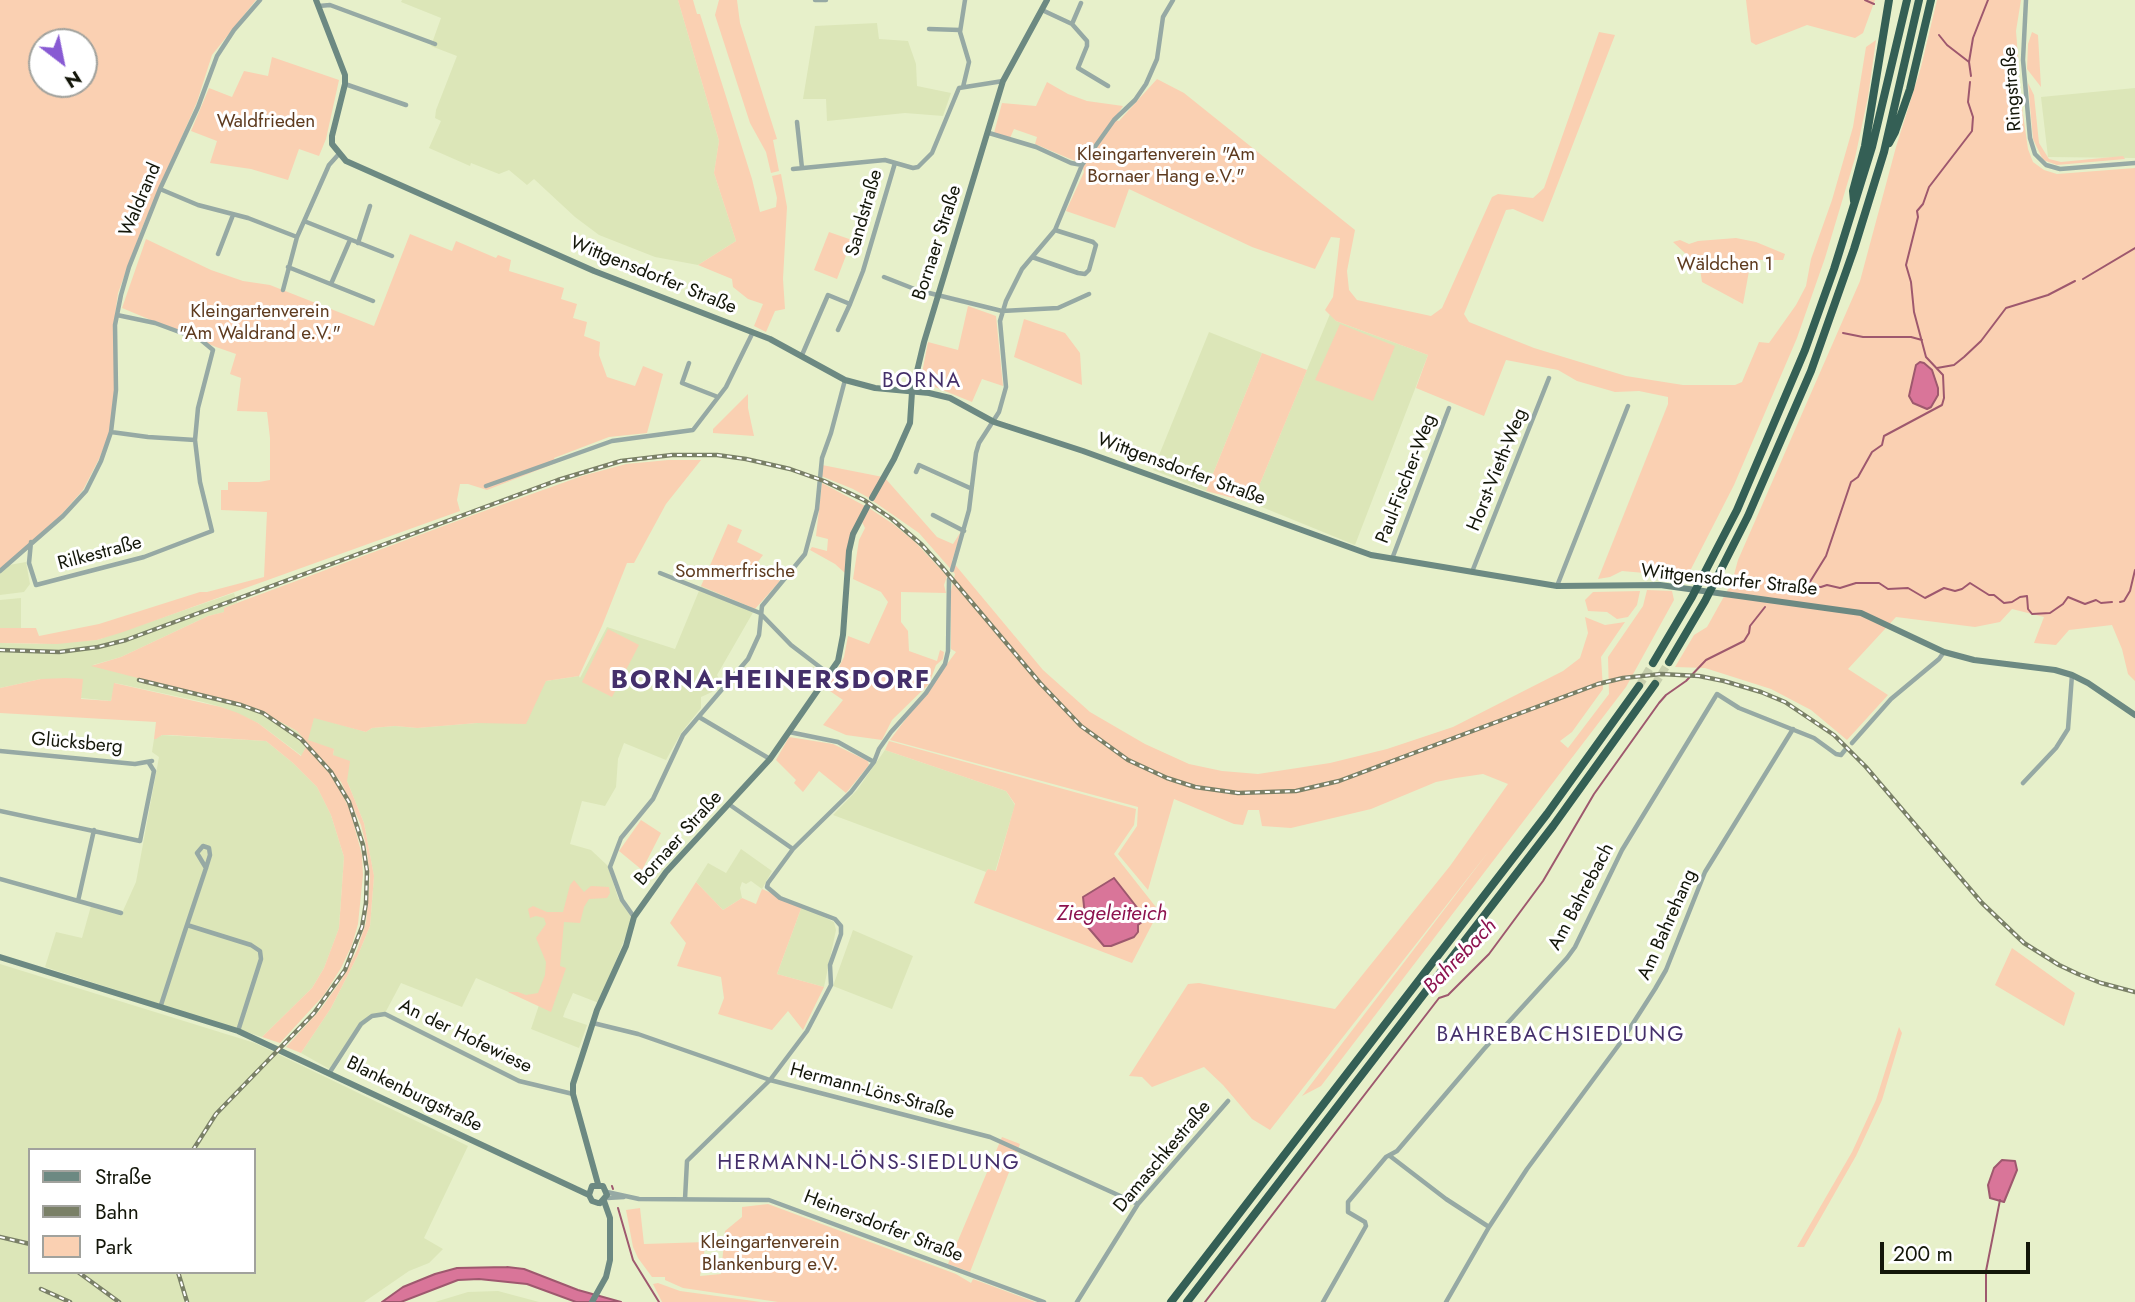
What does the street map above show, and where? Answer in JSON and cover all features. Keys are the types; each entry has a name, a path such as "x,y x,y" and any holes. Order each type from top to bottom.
{"highway":[{"path":"1854,207 1853,191 1865,146 1889,0"},
{"path":"1653,663 1702,579 1754,474 1805,350 1854,207 1888,85 1907,0"},
{"path":"1669,662 1717,579 1779,450 1811,371 1842,287 1884,152 1919,0"},
{"path":"1884,152 1903,111 1931,0"},
{"path":"1187,1302 1553,826 1655,684"},
{"path":"1171,1302 1547,814 1639,686"}],"main road":[{"name":"Bornaer Straße","path":"872,498 911,423 912,392 937,294 1003,81 1047,0"},
{"path":"317,3 342,64 345,85 332,136 332,144 338,155"},
{"name":"Wittgensdorfer Straße","path":"338,155 346,162 594,271 753,332 802,355 845,380 875,388 950,398 994,422 1371,555 1557,586 1674,587 1861,614 1944,652 1974,660 2055,670 2072,675 2135,716"},
{"name":"Bornaer Straße","path":"592,1189 591,1165 573,1094 573,1084 593,1023 626,946 634,917 666,872 770,759 838,661 843,635 849,551 853,534 867,507"},
{"name":"Blankenburgstraße","path":"0,957 238,1031 576,1190 592,1189"},
{"path":"593,1302 601,1288 610,1259 605,1187 592,1189 592,1201 604,1199"}],"street":[{"name":"Waldrand","path":"0,571 31,541 63,516 86,491 101,461 111,432 116,390 117,315 130,267 160,188 198,107 217,56 234,30 260,0"},
{"path":"815,0 826,0"},
{"name":"Sandstraße","path":"838,330 863,271 895,163 913,168 924,164 932,153 959,88 963,87 968,62 960,30 965,0"},
{"path":"952,570 969,510 970,488 979,443 994,422 1006,387 1000,330 1002,311 1022,269 1055,230 1082,165 1114,120 1135,100 1146,84 1157,59 1163,17 1173,0"},
{"name":"Ringstraße","path":"2026,0 2023,60 2030,138 2035,154 2046,165 2060,169 2135,163"},
{"path":"317,3 330,5 435,44"},
{"path":"1072,24 1082,4"},
{"path":"1042,9 1072,24 1087,41 1078,68 1108,86"},
{"path":"929,29 960,30"},
{"path":"963,87 1003,81"},
{"path":"345,85 406,105"},
{"path":"797,122 802,168"},
{"path":"989,133 1082,165"},
{"path":"283,290 297,237 329,165 338,155"},
{"path":"793,169 885,160 895,163"},
{"path":"160,188 198,205 265,224 297,237"},
{"path":"358,243 370,206"},
{"path":"218,254 233,215"},
{"path":"304,221 392,256"},
{"path":"1032,257 1079,273 1086,274 1090,270 1096,245 1055,230"},
{"path":"331,284 350,240"},
{"path":"288,267 373,301"},
{"path":"884,277 917,290 1002,311 1058,308 1089,294"},
{"path":"802,355 828,295 850,304"},
{"path":"111,432 195,440 198,408 213,350 201,340 155,323 117,315"},
{"path":"486,486 612,441 694,430 726,387 753,332"},
{"path":"690,363 682,383 718,397"},
{"name":"Horst-Vieth-Weg","path":"1472,572 1549,378"},
{"path":"634,917 622,900 610,867 621,838 653,799 683,735 748,659 759,635 760,613 768,598 803,559 817,509 822,458 845,380"},
{"path":"1557,586 1628,406"},
{"name":"Paul-Fischer-Weg","path":"1391,559 1449,408"},
{"name":"Rilkestraße","path":"31,541 29,563 36,585 144,557 212,531 200,482 195,440"},
{"path":"916,471 919,465 970,488"},
{"path":"933,516 964,531"},
{"path":"660,573 760,613 796,649 829,674"},
{"path":"685,1199 688,1161 771,1080 807,1031 831,985 830,965 841,934 841,926 835,919 780,898 767,887 768,883 793,849 850,792 874,761 891,732 926,693 945,664 948,651 949,579"},
{"path":"1853,743 1894,696 1944,652"},
{"path":"2023,783 2056,748 2068,729 2072,675"},
{"name":"Am Bahrebach","path":"1323,1302 1367,1224 1348,1212 1348,1202 1575,947 1622,850 1717,694 1739,708 1793,729"},
{"path":"699,717 770,759"},
{"path":"1793,729 1814,738 1836,754 1840,755 1845,750"},
{"name":"Am Bahrehang","path":"1446,1302 1489,1227 1550,1136 1644,1007 1666,970 1705,872 1793,729"},
{"path":"789,732 838,742 874,761"},
{"name":"Glücksberg","path":"0,751 135,764 151,762 154,771 140,841 94,830"},
{"path":"730,805 793,849"},
{"path":"0,811 94,830 78,901"},
{"path":"161,1005 206,868"},
{"path":"0,879 121,913"},
{"path":"187,925 255,946 260,951 261,960 238,1031"},
{"name":"An der Hofewiese","path":"330,1072 362,1024 369,1018 385,1014 519,1081 573,1094"},
{"name":"Hermann-Löns-Straße","path":"593,1023 638,1034 771,1080 990,1138 1138,1204"},
{"name":"Damaschkestraße","path":"1077,1302 1138,1204 1228,1101"},
{"path":"1390,1156 1446,1199 1489,1227"},
{"name":"Heinersdorfer Straße","path":"604,1199 625,1197 769,1200 1044,1302"}],"shaded area":[{"path":"678,0 719,141 714,173 736,241 698,265 655,257 599,235 534,179 527,185 509,170 499,174 471,163 470,166 429,148 441,121 435,118 436,110 457,56 431,46 441,18 401,2"},
{"path":"877,23 879,39 908,41 916,64 917,86 951,93 943,116 905,113 827,121 826,99 803,99 815,26"},
{"path":"2135,88 2135,158 2048,157 2041,97"},
{"path":"1330,314 1336,321 1428,355 1355,545 1252,503"},
{"path":"1209,332 1262,353 1206,491 1153,470"},
{"path":"26,562 30,584 24,592 0,595 0,573 9,565"},
{"path":"701,586 755,609 717,675 720,680 712,692 701,697 701,708 681,733 666,760 624,743 618,759 616,787 605,806 582,801 570,844 591,850 608,866 618,898 633,918 599,1003 573,993 565,1011 563,1017 587,1025 579,1048 531,1029 539,1005 476,978 462,1007 401,983 384,1015 373,1017 362,1027 333,1071 301,1053 331,1008 370,926 374,876 364,823 333,755 334,750 307,740 314,717 366,732 372,728 395,726 417,728 477,723 546,681 580,678 607,627 675,649"},
{"path":"234,593 237,603 224,608 225,612 208,616 121,657 93,665 250,706 297,731 308,742 302,756 258,723 203,702 115,683 111,701 81,698 82,679 41,679 0,688 0,643 37,644 97,640"},
{"path":"21,598 21,628 0,628 0,600"},
{"path":"162,735 266,741 317,787 331,815 344,857 339,928 324,968 312,988 262,1037 45,967 56,932 82,938 91,906 122,913 136,882 159,757 152,752 154,739"},
{"path":"885,750 1006,791 1015,805 995,872 988,869 986,872 833,815 857,790"},
{"path":"741,849 772,871 762,889 751,881 746,884 742,882 742,898 723,910 696,882 708,863 726,873"},
{"path":"802,906 834,922 836,930 824,987 777,974"},
{"path":"853,930 913,956 892,1009 833,986"},
{"path":"0,964 255,1043 468,1146 424,1238 443,1249 429,1263 409,1271 364,1302 0,1302"},
{"path":"498,1291 539,1302 435,1302 468,1292"}],"green space":[{"path":"0,0 256,0 212,55 197,102 142,228 118,293 114,324 114,400 111,430 83,490 61,515 0,570"},
{"path":"678,0 693,0 697,14 700,14 760,212 776,207 777,198 772,176 781,174 787,207 783,279 785,309 775,311 766,332 754,326 763,304 748,299 733,287 732,279 698,265 736,241 714,173 719,141"},
{"path":"719,0 737,0 740,23 777,139 773,140 779,171 771,173 766,152 750,123 715,15"},
{"path":"1746,0 1875,0 1863,33 1855,38 1807,25 1756,45 1751,42"},
{"path":"1937,0 2021,0 2016,31 2017,72 2028,149 2033,162 2044,170 2057,174 2135,168 2135,681 2128,674 2112,625 2069,630 2056,645 2034,643 2044,617 2012,609 2000,622 1975,627 1896,617 1848,669 1888,695 1847,740 1811,710 1771,689 1705,668 1675,667 1694,635 1707,627 1732,582 1738,560 1860,281 1896,147 1921,67"},
{"name":"Kleingartenverein \"Am Bornaer Hang e.V.\"","path":"1599,32 1615,35 1543,222 1513,209 1506,210 1464,314 1469,322 1534,348 1626,376 1683,385 1735,385 1742,382 1759,342 1769,343 1796,305 1806,286 1811,259 1832,200 1853,127 1866,47 1876,40 1868,97 1855,158 1825,258 1797,338 1734,485 1690,571 1667,575 1622,571 1598,579 1668,404 1668,397 1639,391 1615,392 1577,381 1558,370 1506,360 1484,416 1416,388 1428,355 1336,321 1325,310 1333,297 1340,238 1331,237 1315,269 1252,247 1129,189 1115,228 1066,211 1084,172 1082,165 1091,150 1075,161 1035,144 1037,137 1014,129 1010,138 994,133 1002,103 1036,106 1047,82 1087,101 1123,106 1114,120 1119,121 1157,79 1184,93 1355,230 1347,271 1349,290 1357,300 1431,316 1442,308 1492,197 1498,194 1533,198 1544,188"},
{"path":"2032,32 2038,35 2041,87 2027,69 2028,44"},
{"name":"Waldfrieden","path":"272,57 339,80 326,139 319,156 299,149 288,180 251,169 210,163 217,141 191,131 209,88 232,97 244,71 268,76"},
{"path":"2028,83 2034,95 2039,143 2049,159 2061,162 2123,156 2125,159 2057,165 2043,160 2033,139"},
{"path":"829,232 852,240 837,279 814,270"},
{"name":"Kleingartenverein \"Am Waldrand e.V.\"","path":"410,234 452,251 456,241 496,258 498,255 511,260 509,271 564,288 561,299 577,304 573,318 587,322 584,336 600,342 599,355 607,377 635,386 643,366 663,374 647,433 609,437 554,458 556,463 487,490 460,484 457,500 460,511 123,632 97,640 57,644 0,643 0,628 36,628 39,636 99,624 200,592 264,577 267,512 221,510 221,490 228,490 228,482 270,480 267,412 237,411 241,378 230,374 236,354 122,308 146,239 211,270 243,281 270,285 374,326"},
{"name":"Wäldchen 1","path":"1736,238 1756,242 1785,254 1783,260 1751,260 1743,304 1702,282 1700,269 1690,263 1686,254 1673,242 1680,240 1689,244"},
{"path":"968,306 996,316 1003,386 982,379 972,402 930,385 921,378 928,342 958,350"},
{"path":"1024,319 1065,333 1080,353 1082,385 1014,357"},
{"path":"1340,324 1395,346 1373,401 1315,380"},
{"path":"1262,353 1307,370 1252,503 1206,491"},
{"path":"748,394 754,436 713,433 713,429"},
{"path":"701,460 666,504 634,563 627,563 579,676 546,681 526,724 477,723 417,728 395,726 372,728 366,732 314,718 308,740 334,749 333,755 350,761 347,781 364,823 374,876 370,926 331,1008 301,1053 286,1047 320,1010 342,979 357,950 366,922 370,876 366,846 361,825 341,782 297,731 255,708 91,666 121,657 208,616 224,612 224,608 582,476 626,464"},
{"path":"822,465 883,477 869,498 821,476"},
{"path":"885,478 937,537 953,544 962,530 952,561 1043,670 1090,712 1145,744 1189,764 1222,771 1258,774 1330,763 1387,749 1453,727 1563,671 1580,658 1588,633 1585,617 1605,625 1625,622 1601,657 1603,689 1572,732 1560,741 1568,748 1609,694 1608,657 1643,606 1647,590 1672,591 1674,600 1626,687 1321,1086 1302,1096 1489,851 1270,1130 1252,1119 1204,1067 1152,1087 1142,1077 1129,1076 1188,984 1199,983 1335,1009 1450,866 1508,784 1483,774 1436,782 1371,809 1291,828 1262,826 1259,810 1248,810 1243,825 1234,824 1174,799 1148,890 1118,854 1137,826 1138,807 890,740 956,652 951,649 951,591 955,574 919,533 873,501"},
{"path":"822,483 865,506 851,534 846,574 835,564 810,550 812,547 827,551 828,539 816,536"},
{"path":"869,508 915,542 947,576 944,585 946,593 901,592 901,622 908,631 909,651 937,661 940,650 944,652 929,684 892,720 882,740 846,735 823,725 843,700 824,687 844,657 848,636 869,644 888,602 881,592 853,579 859,540 865,528 862,522"},
{"name":"Sommerfrische","path":"728,524 742,530 737,542 763,555 757,563 780,581 755,609 701,586"},
{"path":"1640,591 1637,605 1628,617 1617,619 1607,612 1588,611 1585,600 1593,592"},
{"path":"608,629 639,645 612,697 582,682"},
{"path":"41,679 83,679 81,699 111,701 114,683 238,713 258,723 301,756 306,747 330,774 341,792 350,810 362,855 363,875 358,924 341,968 324,995 280,1043 262,1037 312,988 324,968 339,928 344,857 331,815 317,787 266,741 171,735 154,739 156,722 0,713 0,688"},
{"path":"789,737 833,744 868,761 869,765 846,793 819,771 803,792 794,783 796,780 776,760"},
{"path":"889,741 1136,809 1134,825 1114,854 1159,911 1132,963 974,903 988,869 996,871 1015,804 1006,791 885,750"},
{"path":"641,820 661,833 642,870 619,851"},
{"path":"574,880 584,892 591,886 609,887 610,893 607,898 589,899 580,923 564,922 560,966 566,968 551,1012 508,992 526,995 538,993 545,975 546,962 536,938 546,924 544,918 530,918 528,909 533,906 547,912 563,912 570,885"},
{"path":"696,882 723,910 742,898 756,904 762,889 802,906 777,974 824,987 803,1030 788,1011 772,1030 718,1014 724,998 721,977 677,966 686,943 670,923"},
{"path":"2012,948 2075,993 2064,1026 1995,985"},
{"path":"1899,1027 1902,1033 1882,1100 1856,1156 1804,1247 1797,1247 1852,1152 1876,1100"},
{"path":"1002,1137 1020,1144 970,1272 948,1264"},
{"name":"Kleingartenverein Blankenburg e.V.","path":"768,1204 956,1274 971,1283 973,1279 1035,1302 778,1302 683,1288 665,1280 665,1277 652,1277 638,1258 633,1247 626,1210 640,1208 644,1244 706,1242 700,1276 721,1274 725,1231 742,1217 742,1207"},
{"path":"658,1283 680,1291 761,1302 662,1302 653,1284"}],"water":[{"path":"1920,362 1932,370 1938,388 1938,395 1927,409 1913,403 1909,396 1916,365"},
{"name":"Ziegeleiteich","path":"1114,878 1146,919 1138,925 1138,932 1134,937 1104,946 1086,925 1083,897"},
{"path":"2002,1160 2015,1161 2017,1170 2004,1202 1990,1198 1988,1185 1994,1168"},
{"path":"457,1268 524,1269 578,1290 621,1302 576,1302 527,1284 479,1279 458,1280 401,1302 382,1302 403,1287 435,1274"}],"waterway":[{"path":"1865,0 1874,4"},
{"path":"1971,76 1969,62 1973,38 1988,0"},
{"path":"1939,35 1969,62"},
{"path":"1808,585 1826,556 1851,482 1858,477 1872,452 1882,445 1884,436 1942,405 1943,375 1926,357 1914,312 1906,265 1918,217 1917,211 1923,204 1929,187 1972,131 1973,117 1968,102 1970,82"},
{"path":"2083,279 2135,248"},
{"path":"1937,368 1954,365 1964,357 1981,341 2006,308 2048,295 2075,281"},
{"path":"1843,333 1863,337 1911,337 1922,340"},
{"name":"Bahrebach","path":"2120,602 2124,601 2130,591 2135,570"},
{"name":"Bahrebach","path":"1776,591 1785,584 1840,588 1856,583 1879,583 1888,589 1908,588 1925,598 1944,588 1955,591 1970,583 2004,603 2027,596 2028,609 2032,614 2050,613 2068,597 2085,604 2096,600 2101,603 2112,602"},
{"name":"Bahrebach","path":"1205,1302 1439,998 1448,995 1489,954 1543,881 1594,794 1659,703 1706,660 1744,641 1750,626 1765,607"},
{"path":"1986,1302 1986,1271 2000,1200"},
{"path":"618,1208 633,1260 659,1302"}],"tunnel":[{"path":"1655,684 1669,662"},
{"path":"1639,686 1653,663"}],"railway":[{"path":"0,650 59,652 126,640 558,480 621,461 672,455 717,455 746,459 790,469 824,481 864,500 892,519 922,545 1040,683 1081,726 1128,760 1167,778 1195,787 1238,793 1296,791 1339,781 1598,684 1661,674 1699,676 1724,681 1785,702 1834,735 1866,767 1982,903 2024,943 2078,974 2135,992"},
{"path":"139,680 263,713 301,739 331,772 349,802 363,845 367,871 362,927 345,970 314,1013 216,1114 194,1148"},
{"path":"0,1237 28,1244"},
{"path":"81,1274 119,1302"},
{"path":"179,1274 187,1302"},
{"path":"41,1289 70,1302"}],"district":[{"name":"BORNA","path":"922,382"},
{"name":"BORNA-HEINERSDORF","path":"771,682"},
{"name":"BAHREBACHSIEDLUNG","path":"1561,1036"},
{"name":"HERMANN-LÖNS-SIEDLUNG","path":"869,1164"}]}
